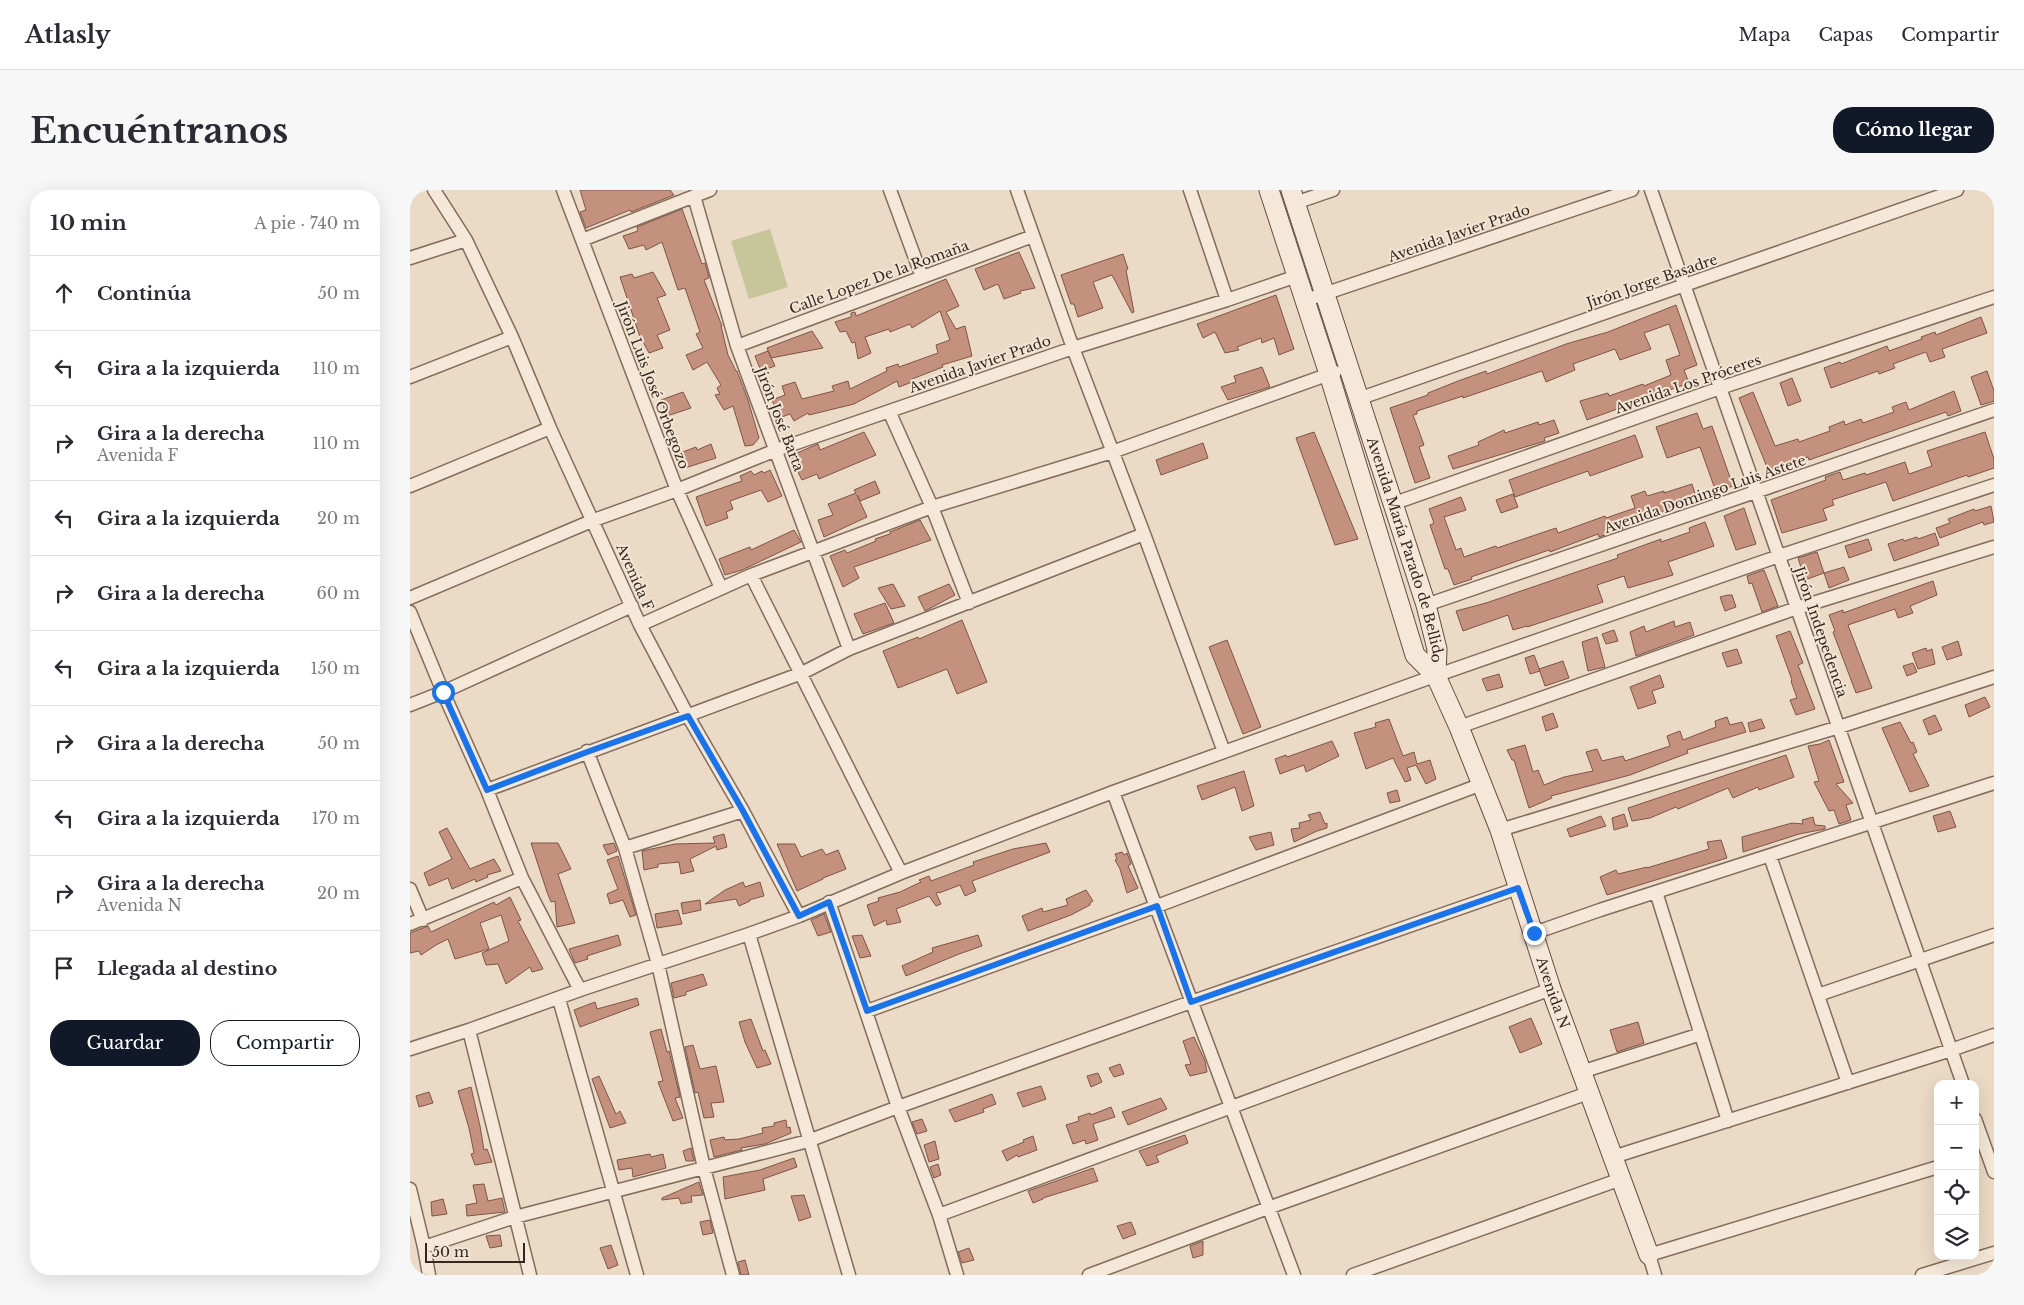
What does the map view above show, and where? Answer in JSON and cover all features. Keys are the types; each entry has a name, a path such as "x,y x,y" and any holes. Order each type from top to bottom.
{"street":[{"name":"Avenida F","path":"434,190 466,240 512,337 550,428 594,520 640,625 688,716 743,811 799,916"},
{"name":"Jirón Luis José Orbegozo","path":"563,190 677,490 721,588"},
{"path":"582,240 710,190"},
{"path":"890,190 922,277"},
{"path":"1017,190 1073,348 1224,752"},
{"path":"1190,190 1227,300"},
{"name":"Avenida María Parado de Bellido","path":"1269,190 1306,300 1415,655 1436,676"},
{"path":"1293,197 1333,190"},
{"name":"Avenida Javier Prado","path":"1306,300 1632,190"},
{"name":"Jirón Indepedencia","path":"1651,190 1962,1080"},
{"name":"Jirón Jorge Basadre","path":"1358,399 1957,190"},
{"name":"Jirón José Barta","path":"694,196 737,346 849,649"},
{"name":"Avenida María Parado de Bellido","path":"1293,197 1426,605 1437,649 1436,676"},
{"name":"Calle Lopez De la Romaña","path":"737,346 1033,236"},
{"path":"410,258 466,240"},
{"name":"Avenida Javier Prado","path":"410,598 594,520 677,490 776,450 1073,348 1297,276"},
{"name":"Avenida Los Próceres","path":"1392,504 1720,388 1994,297"},
{"path":"410,377 512,337"},
{"path":"640,625 751,575 813,551 932,508 1112,452 1348,368"},
{"name":"Avenida Domingo Luis Astete","path":"1426,605 1757,493 1994,410"},
{"path":"889,411 932,508 969,602"},
{"path":"410,486 550,428"},
{"path":"410,1049 799,916 901,873 1113,792 1436,676 1779,556 1994,485"},
{"path":"487,790 802,673 849,649 1144,534"},
{"path":"1459,726 1797,608 1994,547"},
{"path":"751,575 901,873"},
{"path":"410,705 443,692 632,606"},
{"path":"410,612 487,790 522,878 580,990"},
{"name":"Avenida N","path":"1436,676 1459,726 1500,830 1551,989 1649,1255"},
{"path":"1500,830 1839,727 1994,677"},
{"path":"587,752 625,848 658,964 704,1168 733,1275"},
{"path":"1534,933 1994,783"},
{"path":"867,1011 1157,906 1482,784"},
{"path":"1113,792 1294,1275"},
{"path":"625,848 743,811"},
{"path":"1770,856 1848,1083"},
{"path":"410,924 522,878"},
{"path":"424,1247 515,1217 808,1141 1191,1002 1518,888"},
{"path":"410,889 423,920"},
{"path":"1656,892 1728,1121"},
{"path":"829,902 898,1107 939,1215 957,1275"},
{"path":"749,934 808,1141 849,1275"},
{"path":"1818,995 1994,935"},
{"path":"939,1215 1551,989"},
{"path":"560,998 637,1275"},
{"path":"469,1030 530,1275"},
{"path":"1581,1072 1701,1034"},
{"path":"1613,1157 1994,1035"},
{"path":"1089,1275 1268,1208 1588,1093"},
{"path":"1977,1125 1985,1153 1994,1172"},
{"path":"1655,1275 1649,1255 1934,1168"},
{"path":"1352,1275 1621,1179"},
{"path":"410,1188 412,1207 424,1247 428,1275"},
{"path":"1922,1275 1994,1253"}],"shaded area":[{"path":"770,229 788,287 749,299 731,241"}],"building":[{"path":"580,190 670,190 674,195 586,228 580,212 586,210"},
{"path":"682,209 702,264 705,263 709,278 704,280 722,326 728,355 737,371 748,400 759,438 753,445 745,446 733,406 724,410 715,395 720,394 717,388 721,385 707,362 693,370 686,355 703,348 696,334 700,332 685,288 678,290 662,242 646,250 644,245 629,249 623,236 638,231 637,227"},
{"path":"1019,252 1035,288 1020,291 1021,293 1004,299 998,284 984,290 975,269"},
{"path":"1123,254 1128,269 1126,270 1134,312 1132,313 1112,275 1093,282 1103,308 1078,317 1074,304 1071,304 1061,275"},
{"path":"653,272 666,295 657,298 670,330 657,335 663,348 649,353 641,340 620,277 632,274 634,278"},
{"path":"946,279 959,306 946,312 956,329 965,326 972,356 942,365 943,367 912,379 912,382 899,387 897,381 854,404 809,415 808,413 794,421 790,414 779,418 772,400 785,395 782,386 795,382 802,399 834,391 832,386 848,381 850,389 887,371 886,368 898,364 899,367 938,353 936,345 950,340 940,311 912,328 910,324 890,332 889,329 865,337 871,353 858,359 855,342 852,343 846,331 840,332 835,322 851,317 851,313 855,312 856,316"},
{"path":"1276,295 1294,349 1279,355 1274,338 1262,343 1261,338 1237,347 1239,350 1225,353 1215,332 1203,338 1197,324"},
{"path":"1676,305 1697,365 1684,370 1689,383 1587,420 1580,401 1608,393 1609,396 1643,384 1644,386 1671,375 1666,360 1680,355 1669,324 1644,333 1651,349 1620,360 1615,349 1573,364 1575,370 1546,382 1542,371 1463,398 1463,396 1417,411 1417,414 1413,415 1424,445 1419,447 1430,478 1415,483 1390,408 1428,395 1428,393 1486,371 1487,374 1566,344 1608,332"},
{"path":"1981,317 1987,333 1942,349 1945,357 1930,362 1926,352 1893,364 1895,368 1879,374 1878,371 1831,388 1824,368 1840,362 1841,364 1887,346 1889,351 1922,339 1921,337 1935,332 1936,335"},
{"path":"812,331 823,348 771,358 767,348"},
{"path":"768,351 775,366 761,371 755,356"},
{"path":"1262,367 1270,387 1228,400 1221,387 1236,382 1234,376"},
{"path":"1987,371 1994,391 1994,401 1981,405 1971,377"},
{"path":"1792,378 1801,401 1788,406 1780,383"},
{"path":"1954,391 1961,411 1948,416 1946,412 1809,460 1808,457 1769,472 1739,398 1753,392 1775,446 1798,439 1799,442 1830,431 1829,427 1844,421 1845,425 1861,419 1863,423 1894,412 1892,407 1906,402 1909,410"},
{"path":"683,392 691,408 667,416 661,400"},
{"path":"1697,413 1703,429 1712,426 1733,486 1716,492 1700,447 1667,458 1656,427"},
{"path":"1554,420 1559,433 1544,438 1545,441 1453,469 1448,456 1479,445 1478,442 1504,430 1505,433 1538,422 1539,425"},
{"path":"864,432 876,455 819,479 817,474 802,480 790,456 818,444 820,450"},
{"path":"1314,432 1358,539 1335,545 1296,438"},
{"path":"1985,432 1994,459 1994,468 1968,477 1967,475 1893,501 1886,482 1832,500 1834,505 1823,509 1827,520 1782,533 1771,500 1826,480 1825,477 1840,472 1843,480 1865,473 1866,475 1905,462 1909,474 1932,466 1927,451"},
{"path":"1635,435 1643,457 1590,476 1588,471 1515,497 1509,480"},
{"path":"1203,443 1208,458 1161,475 1156,460"},
{"path":"711,444 716,458 685,468 680,453 696,447 697,450"},
{"path":"770,470 782,496 768,502 761,490 730,501 733,509 726,512 728,518 706,526 696,497 742,481 740,476 751,471 754,475"},
{"path":"875,481 880,493 860,501 857,495 867,517 824,537 818,520 833,515 828,504 856,493 854,490"},
{"path":"1692,484 1697,500 1622,526 1623,529 1599,537 1598,534 1550,552 1549,550 1471,577 1472,579 1454,585 1448,569 1445,569 1430,525 1434,523 1429,509 1461,497 1466,510 1444,517 1456,550 1461,548 1464,557 1556,528 1558,533 1605,516 1606,518 1635,508 1631,496 1645,491 1647,496"},
{"path":"1513,494 1518,507 1501,513 1496,500"},
{"path":"1991,506 1994,522 1984,525 1983,522 1940,538 1936,528 1950,523 1948,519 1974,509 1975,511"},
{"path":"1744,508 1756,544 1736,550 1724,516"},
{"path":"920,520 931,540 854,567 859,578 843,587 830,556 845,550 847,553"},
{"path":"1705,522 1714,546 1668,562 1673,575 1628,588 1624,576 1597,585 1603,602 1527,627 1513,630 1508,615 1463,631 1456,611 1486,603 1618,558 1617,555 1661,539 1661,542 1690,532 1689,528"},
{"path":"794,530 801,542 742,570 725,575 719,559 750,547 751,550"},
{"path":"1935,533 1939,545 1894,561 1888,544 1903,539 1904,541 1917,537 1918,539"},
{"path":"1868,539 1872,550 1849,558 1845,546"},
{"path":"1817,552 1824,573 1805,580 1798,558"},
{"path":"1844,567 1849,580 1829,588 1824,573"},
{"path":"1764,570 1778,606 1762,612 1752,583 1749,584 1747,576"},
{"path":"1933,581 1937,595 1910,606 1913,613 1898,618 1895,609 1848,625 1872,688 1856,693 1833,632 1835,631 1829,615 1843,610 1843,613"},
{"path":"893,584 905,606 891,609 878,588"},
{"path":"949,584 955,595 925,611 918,597"},
{"path":"1732,595 1736,607 1725,611 1720,597"},
{"path":"885,603 894,623 863,634 854,614"},
{"path":"962,620 987,682 957,694 947,669 898,688 883,651 918,637 919,639"},
{"path":"1674,621 1675,627 1690,622 1694,635 1636,656 1630,632 1644,626 1646,632"},
{"path":"1614,630 1618,641 1606,644 1602,634"},
{"path":"1790,631 1803,663 1798,665 1815,709 1796,715 1790,700 1797,698 1776,636"},
{"path":"1597,637 1605,667 1588,671 1582,642"},
{"path":"1227,640 1261,727 1243,734 1209,647"},
{"path":"1958,641 1962,655 1947,660 1942,647"},
{"path":"1926,648 1927,651 1932,649 1935,664 1918,669 1912,653"},
{"path":"1737,649 1742,663 1727,667 1722,653"},
{"path":"1534,655 1540,671 1530,674 1525,658"},
{"path":"1563,661 1569,678 1545,686 1539,669"},
{"path":"1913,663 1917,672 1907,676 1903,666"},
{"path":"1499,674 1503,687 1487,691 1482,679"},
{"path":"1660,675 1664,687 1652,691 1656,703 1638,709 1630,687"},
{"path":"1985,697 1990,707 1969,717 1965,705"},
{"path":"1553,713 1558,727 1546,731 1542,717"},
{"path":"1935,715 1942,730 1929,735 1923,720"},
{"path":"1727,717 1730,725 1742,722 1746,732 1687,750 1688,753 1630,775 1551,796 1552,798 1529,808 1514,760 1512,760 1507,750 1525,745 1533,772 1538,770 1544,785 1564,777 1593,771 1586,752 1597,749 1602,761 1623,756 1625,761 1670,746 1667,736 1680,731 1683,740 1716,727 1715,721"},
{"path":"1389,719 1403,756 1414,752 1417,764 1430,760 1436,779 1426,784 1416,765 1407,768 1411,780 1405,782 1393,758 1366,769 1354,733 1376,727 1375,723"},
{"path":"1761,719 1765,728 1750,732 1748,723"},
{"path":"1900,722 1911,743 1913,742 1917,752 1913,754 1929,786 1910,792 1882,728"},
{"path":"1829,740 1844,782 1836,784 1853,803 1846,805 1851,820 1839,824 1834,810 1829,811 1814,782 1819,781 1808,746"},
{"path":"1332,741 1339,756 1306,772 1304,765 1280,774 1275,759 1286,755 1287,757"},
{"path":"1786,755 1794,777 1759,790 1758,787 1733,798 1728,788 1678,809 1676,807 1650,818 1632,821 1628,808"},
{"path":"1244,771 1254,806 1242,811 1235,787 1202,800 1197,786"},
{"path":"1397,790 1400,801 1390,803 1387,793"},
{"path":"1950,811 1956,827 1938,832 1933,816"},
{"path":"1320,812 1325,824 1327,823 1327,828 1294,842 1291,829 1300,828 1299,823 1311,820 1308,815"},
{"path":"1624,814 1628,826 1614,830 1612,818"},
{"path":"1601,816 1606,826 1570,837 1567,829"},
{"path":"1813,817 1815,825 1825,826 1825,829 1799,834 1743,852 1742,837 1792,823 1803,824 1802,820"},
{"path":"447,828 470,869 494,859 501,871 487,875 488,877 476,882 475,879 452,889 448,878 429,886 424,873 452,859 439,832"},
{"path":"1271,832 1274,845 1256,850 1249,837"},
{"path":"724,834 727,847 717,850 716,846 690,859 694,871 681,874 679,862 658,864 658,867 644,870 642,851 675,844 715,843 713,837"},
{"path":"1721,840 1727,858 1607,895 1600,877 1616,870 1618,874 1647,868 1709,849 1707,842"},
{"path":"531,843 558,843 571,869 558,874 575,923 557,927 555,901 551,902"},
{"path":"614,843 617,851 608,855 603,845"},
{"path":"1046,843 1050,852 972,881 976,891 965,896 960,885 936,893 941,904 936,906 929,896 896,909 901,922 887,925 886,920 874,926 867,905 879,901 878,898 900,892 929,876 931,881 974,865 973,862 1013,849"},
{"path":"777,844 795,844 801,857 822,849 826,855 838,850 846,869 797,891"},
{"path":"1122,852 1124,855 1127,853 1131,864 1128,866 1138,888 1127,893 1120,869 1115,860 1117,859 1115,854"},
{"path":"618,856 636,915 630,917 623,900 610,904 607,894 618,889 607,860"},
{"path":"743,882 745,887 760,882 764,896 749,900 739,906 736,899 705,904 725,890"},
{"path":"1086,890 1093,901 1090,905 1071,915 1028,931 1022,916 1042,908 1043,912 1068,905 1066,899"},
{"path":"510,897 521,920 518,921 543,969 532,972 530,967 506,984 498,964 486,965 482,953 509,941 501,915 480,923 489,949 455,959 448,939 421,955 419,951 410,953 410,933 428,926 431,932 494,902 496,905"},
{"path":"700,900 701,910 683,914 681,903"},
{"path":"678,910 682,924 657,928 655,914"},
{"path":"824,914 831,932 818,936 811,920"},
{"path":"618,935 621,945 587,956 588,959 575,963 569,949"},
{"path":"862,935 871,956 860,958 852,936"},
{"path":"978,935 982,946 906,976 902,966 933,952 932,948"},
{"path":"703,974 707,985 686,992 686,995 674,998 671,983"},
{"path":"637,998 639,1005 580,1027 574,1010 595,1002 597,1009"},
{"path":"1531,1018 1542,1044 1520,1053 1509,1027"},
{"path":"751,1019 763,1051 765,1050 771,1064 757,1068 745,1042 739,1022"},
{"path":"1638,1022 1644,1043 1617,1052 1610,1030"},
{"path":"661,1029 667,1052 669,1051 680,1097 675,1098 683,1118 673,1121 658,1082 663,1081 650,1032"},
{"path":"1194,1037 1205,1061 1207,1072 1190,1076 1185,1065 1191,1064 1183,1041"},
{"path":"693,1045 700,1069 716,1066 724,1102 711,1103 714,1117 704,1118 698,1092 695,1093 685,1047"},
{"path":"1120,1064 1124,1074 1114,1077 1109,1068"},
{"path":"1098,1073 1102,1082 1091,1087 1087,1076"},
{"path":"599,1076 616,1114 620,1111 626,1123 610,1128 592,1079"},
{"path":"1041,1086 1046,1099 1023,1107 1017,1093"},
{"path":"471,1087 484,1150 487,1149 492,1162 475,1165 471,1154 474,1153 469,1128 458,1091"},
{"path":"429,1092 433,1103 419,1107 416,1096"},
{"path":"992,1094 996,1104 983,1109 984,1112 955,1122 949,1110"},
{"path":"1161,1098 1167,1109 1128,1125 1122,1112"},
{"path":"1111,1107 1115,1117 1093,1124 1098,1140 1086,1144 1085,1140 1073,1144 1066,1125 1079,1121 1078,1117 1090,1113 1091,1115"},
{"path":"922,1119 927,1131 917,1134 912,1122"},
{"path":"786,1120 787,1128 790,1127 791,1133 765,1144 741,1148 742,1150 714,1157 710,1140 724,1137 725,1140 739,1139 763,1133 762,1128 774,1126 774,1123"},
{"path":"1185,1135 1188,1143 1156,1156 1159,1162 1147,1166 1139,1151"},
{"path":"1033,1136 1037,1150 1018,1157 1017,1155 1007,1161 1002,1151"},
{"path":"935,1141 939,1159 929,1162 924,1145"},
{"path":"691,1148 694,1161 686,1161 683,1151"},
{"path":"650,1154 651,1157 663,1154 666,1168 633,1177 632,1168 619,1170 617,1160"},
{"path":"794,1158 797,1167 763,1179 765,1190 725,1199 723,1177 760,1170"},
{"path":"938,1164 941,1175 934,1178 930,1167"},
{"path":"1093,1168 1098,1181 1043,1198 1033,1203 1028,1191"},
{"path":"699,1182 703,1195 691,1196 692,1202 681,1204 679,1198 662,1200 662,1198"},
{"path":"484,1184 488,1201 502,1198 505,1212 467,1216 466,1205 477,1203 473,1185"},
{"path":"804,1195 811,1217 799,1221 791,1196"},
{"path":"443,1199 447,1214 432,1216 431,1202"},
{"path":"710,1220 713,1233 703,1235 700,1222"},
{"path":"1131,1222 1136,1234 1123,1239 1117,1226"},
{"path":"500,1235 502,1246 490,1248 486,1236"},
{"path":"1203,1241 1203,1255 1193,1258 1190,1246"},
{"path":"611,1245 618,1265 608,1269 600,1248"},
{"path":"969,1248 974,1260 962,1263 958,1252"},
{"path":"745,1260 749,1275 741,1275 738,1262"}],"route":[{"path":"443,692 487,790 688,716 743,811 799,916 829,902 867,1011 1157,906 1191,1002 1518,888 1534,933"}]}
